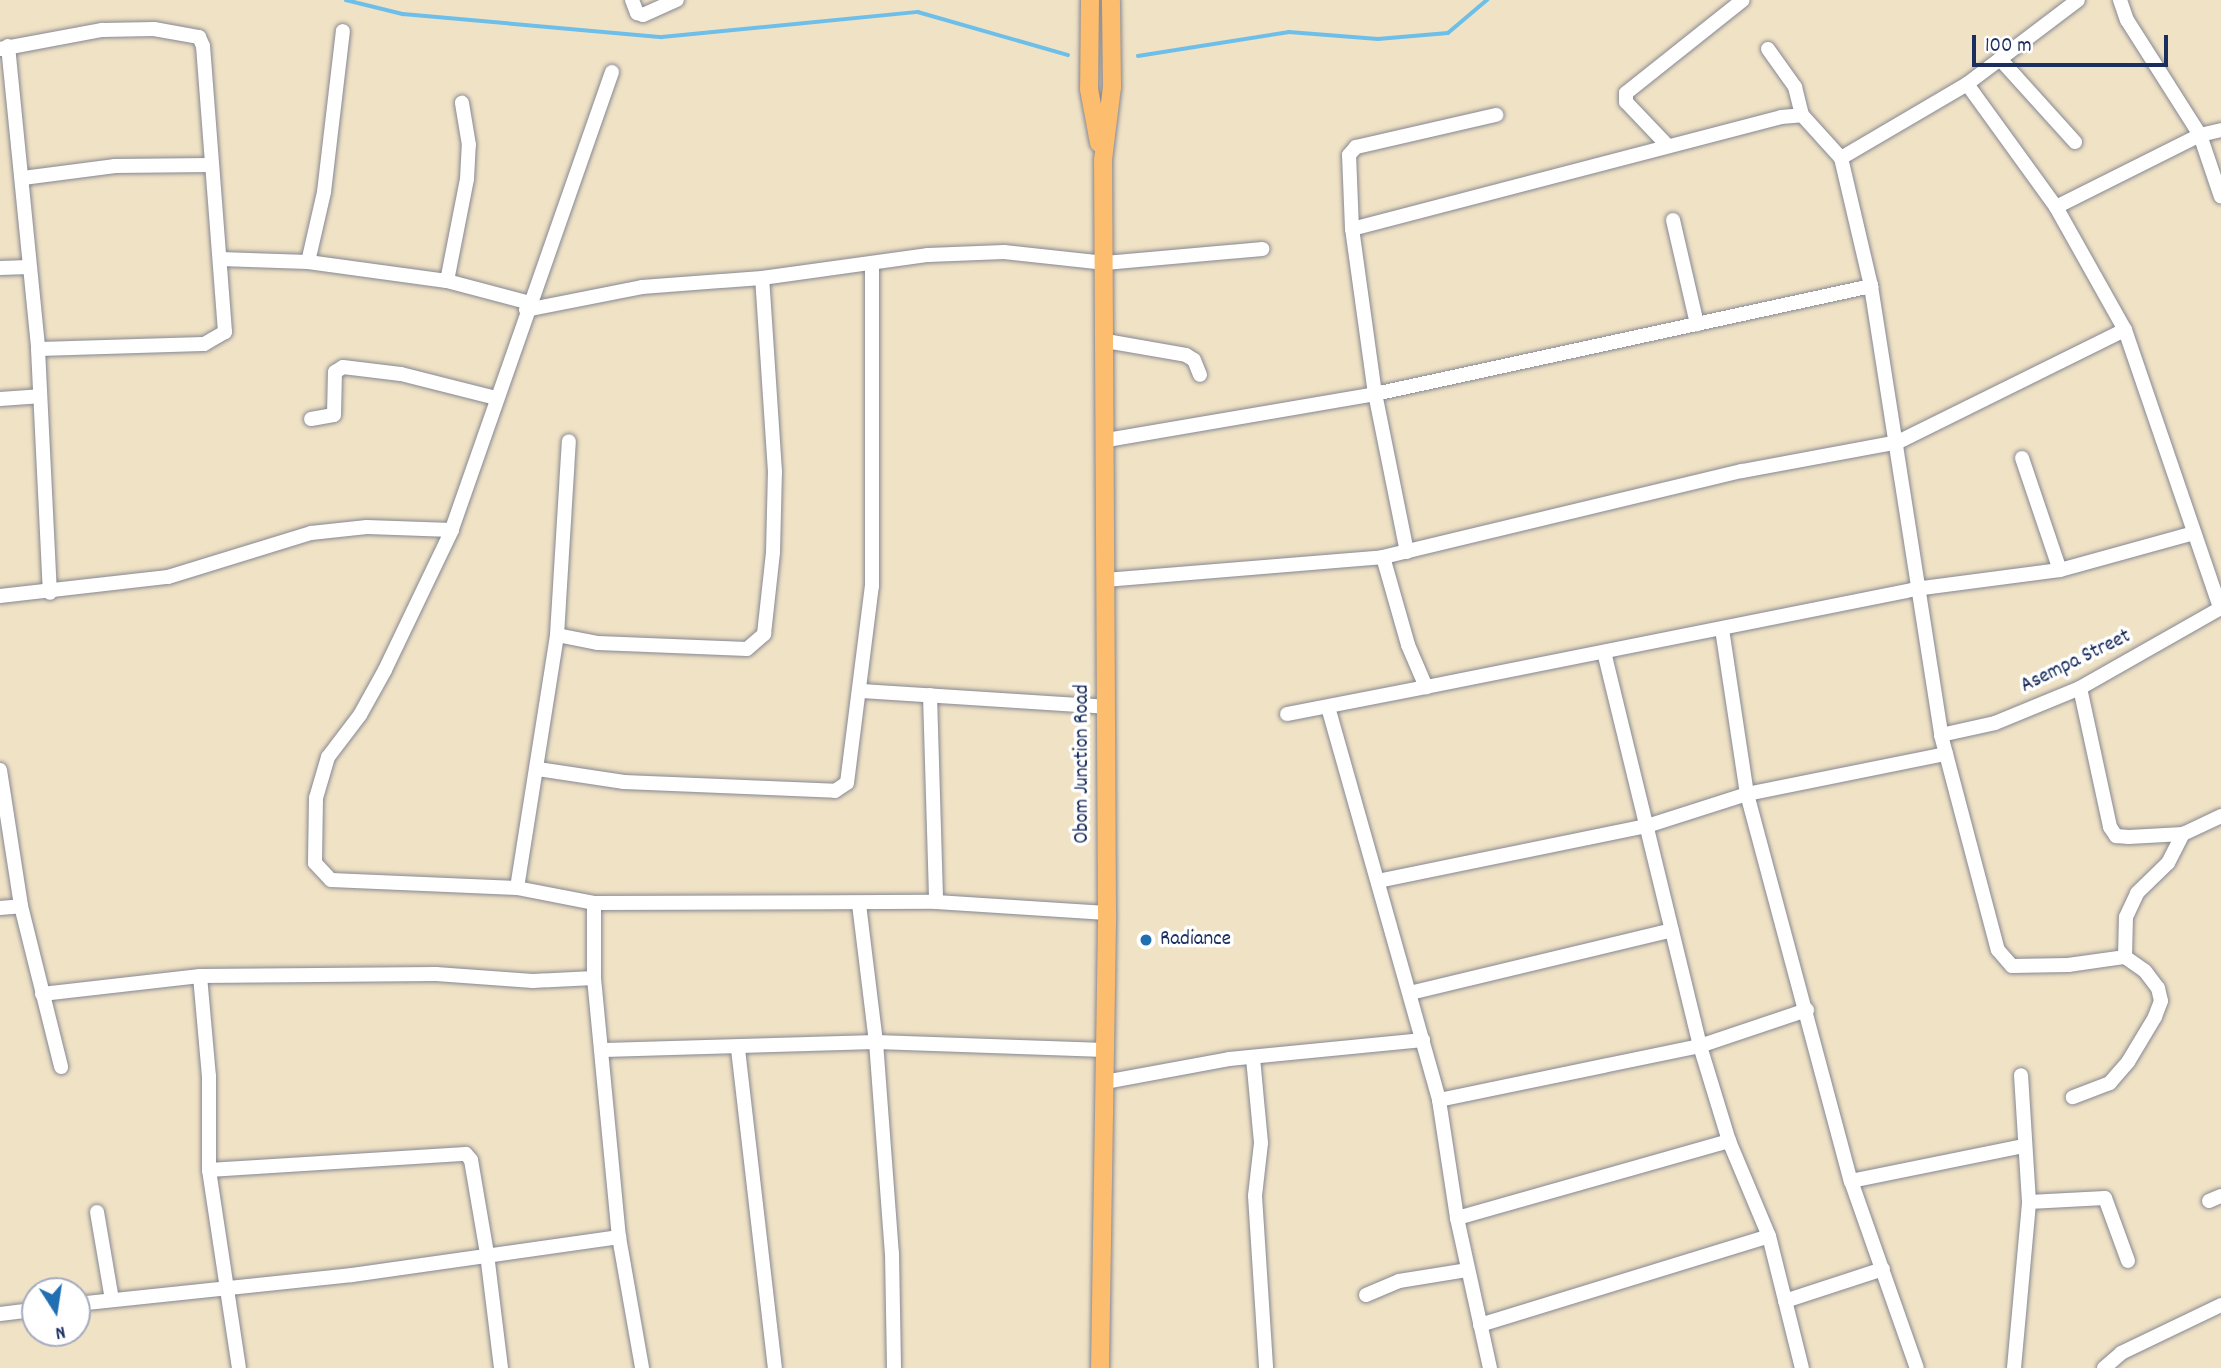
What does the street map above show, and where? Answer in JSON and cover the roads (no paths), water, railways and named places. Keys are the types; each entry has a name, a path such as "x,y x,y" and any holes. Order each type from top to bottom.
{"main road":[{"name":"Obom Junction Road","path":"1090,0 1089,89 1103,160"},
{"name":"Obom Junction Road","path":"1100,1368 1107,913 1107,440 1103,160 1112,88 1111,0"}],"street":[{"path":"632,0 637,13 643,15 677,0"},
{"path":"1667,145 1626,102 1626,93 1743,0"},
{"path":"1841,158 1967,84 2078,0"},
{"path":"2120,0 2127,20 2200,135 2221,197"},
{"path":"38,349 216,341 225,332 199,37 154,29 102,30 4,48 23,178 38,349 38,396 50,593"},
{"path":"308,262 324,192 343,31"},
{"path":"1768,49 1794,88 1802,115 1841,158 1871,286 1898,442 1915,589 1941,735 1998,950 2012,966 2068,965 2125,957 2145,971 2158,988 2161,1001 2155,1017 2110,1083 2073,1097"},
{"path":"2000,59 2075,142"},
{"path":"612,72 528,306 452,530 385,670 360,715 328,757 316,798 315,863 331,880 517,888 594,903 936,902 1107,913"},
{"path":"1967,84 2056,207 2125,330 2221,608"},
{"path":"447,281 467,179 469,145 463,103"},
{"path":"1407,552 1375,394 1352,229 1349,155 1356,147 1496,115"},
{"path":"1352,229 1748,122 1802,115"},
{"path":"2056,207 2200,135 2221,130"},
{"path":"23,178 115,166 209,165"},
{"path":"1673,220 1697,324"},
{"path":"220,259 308,262 447,281 528,306 642,287 762,278 872,263 1004,252 1105,262 1262,249"},
{"path":"538,769 624,782 835,791 846,783 861,691 872,586 872,263"},
{"path":"0,268 29,267"},
{"path":"556,635 598,643 747,649 764,634 774,552 775,472 762,278"},
{"path":"1107,440 1375,394 1871,286"},
{"path":"1106,580 1383,557 1742,471 1898,442 2125,330"},
{"path":"1106,341 1186,355 1194,359 1200,374"},
{"path":"311,419 334,415 335,372 343,367 401,374 496,398"},
{"path":"0,399 38,396"},
{"path":"517,888 538,769 556,635 569,441"},
{"path":"2022,458 2060,570"},
{"path":"0,596 50,593 169,577 311,533 367,527 452,530"},
{"path":"1287,714 1915,589 2060,570 2194,533"},
{"path":"1383,557 1408,645 1426,687"},
{"name":"Asempa Street","path":"1941,735 1995,723 2080,688 2221,608"},
{"path":"1722,629 1747,794 1851,1181 1917,1368"},
{"path":"1604,652 1700,1046 1729,1141 1769,1236 1800,1368"},
{"path":"2080,688 2110,827 2116,836 2183,834 2221,816"},
{"path":"861,691 1106,707"},
{"path":"930,695 936,902"},
{"path":"1328,707 1439,1100 1457,1218 1490,1368"},
{"path":"1378,881 1647,826 1747,794 1946,754"},
{"path":"0,770 21,906 61,1067"},
{"path":"2125,957 2126,917 2137,893 2168,863 2183,834"},
{"path":"594,903 594,978 604,1049 619,1237 642,1368"},
{"path":"859,904 876,1042 892,1253 894,1368"},
{"path":"0,908 21,906"},
{"path":"1410,993 1672,930"},
{"path":"42,994 200,976 436,974 533,981 594,978"},
{"path":"200,976 209,1076 209,1170 239,1368"},
{"path":"1439,1100 1700,1046 1807,1010"},
{"path":"1105,1082 1253,1058 1423,1040"},
{"path":"604,1049 738,1049 876,1042 1105,1050"},
{"path":"738,1049 775,1368"},
{"path":"1253,1058 1261,1143 1255,1196 1266,1368"},
{"path":"2014,1368 2029,1202 2023,1146 2021,1075"},
{"path":"1457,1218 1729,1141"},
{"path":"1851,1181 2023,1146"},
{"path":"209,1170 466,1153 471,1160 487,1254 501,1368"},
{"path":"2029,1202 2105,1198 2128,1261"},
{"path":"97,1212 112,1300"},
{"path":"1480,1325 1769,1236"},
{"path":"91,1302 225,1288 619,1237"},
{"path":"1785,1301 1883,1269"},
{"path":"1366,1295 1399,1281 1468,1270"},
{"path":"2104,1368 2121,1353 2221,1305"},
{"path":"0,1314 21,1312"}],"waterway":[{"path":"346,0 403,14 662,37 918,12 1068,55"},
{"path":"1138,56 1289,32 1378,39 1448,33 1487,0"}],"place":[{"name":"Radiance","path":"1146,940"}]}
